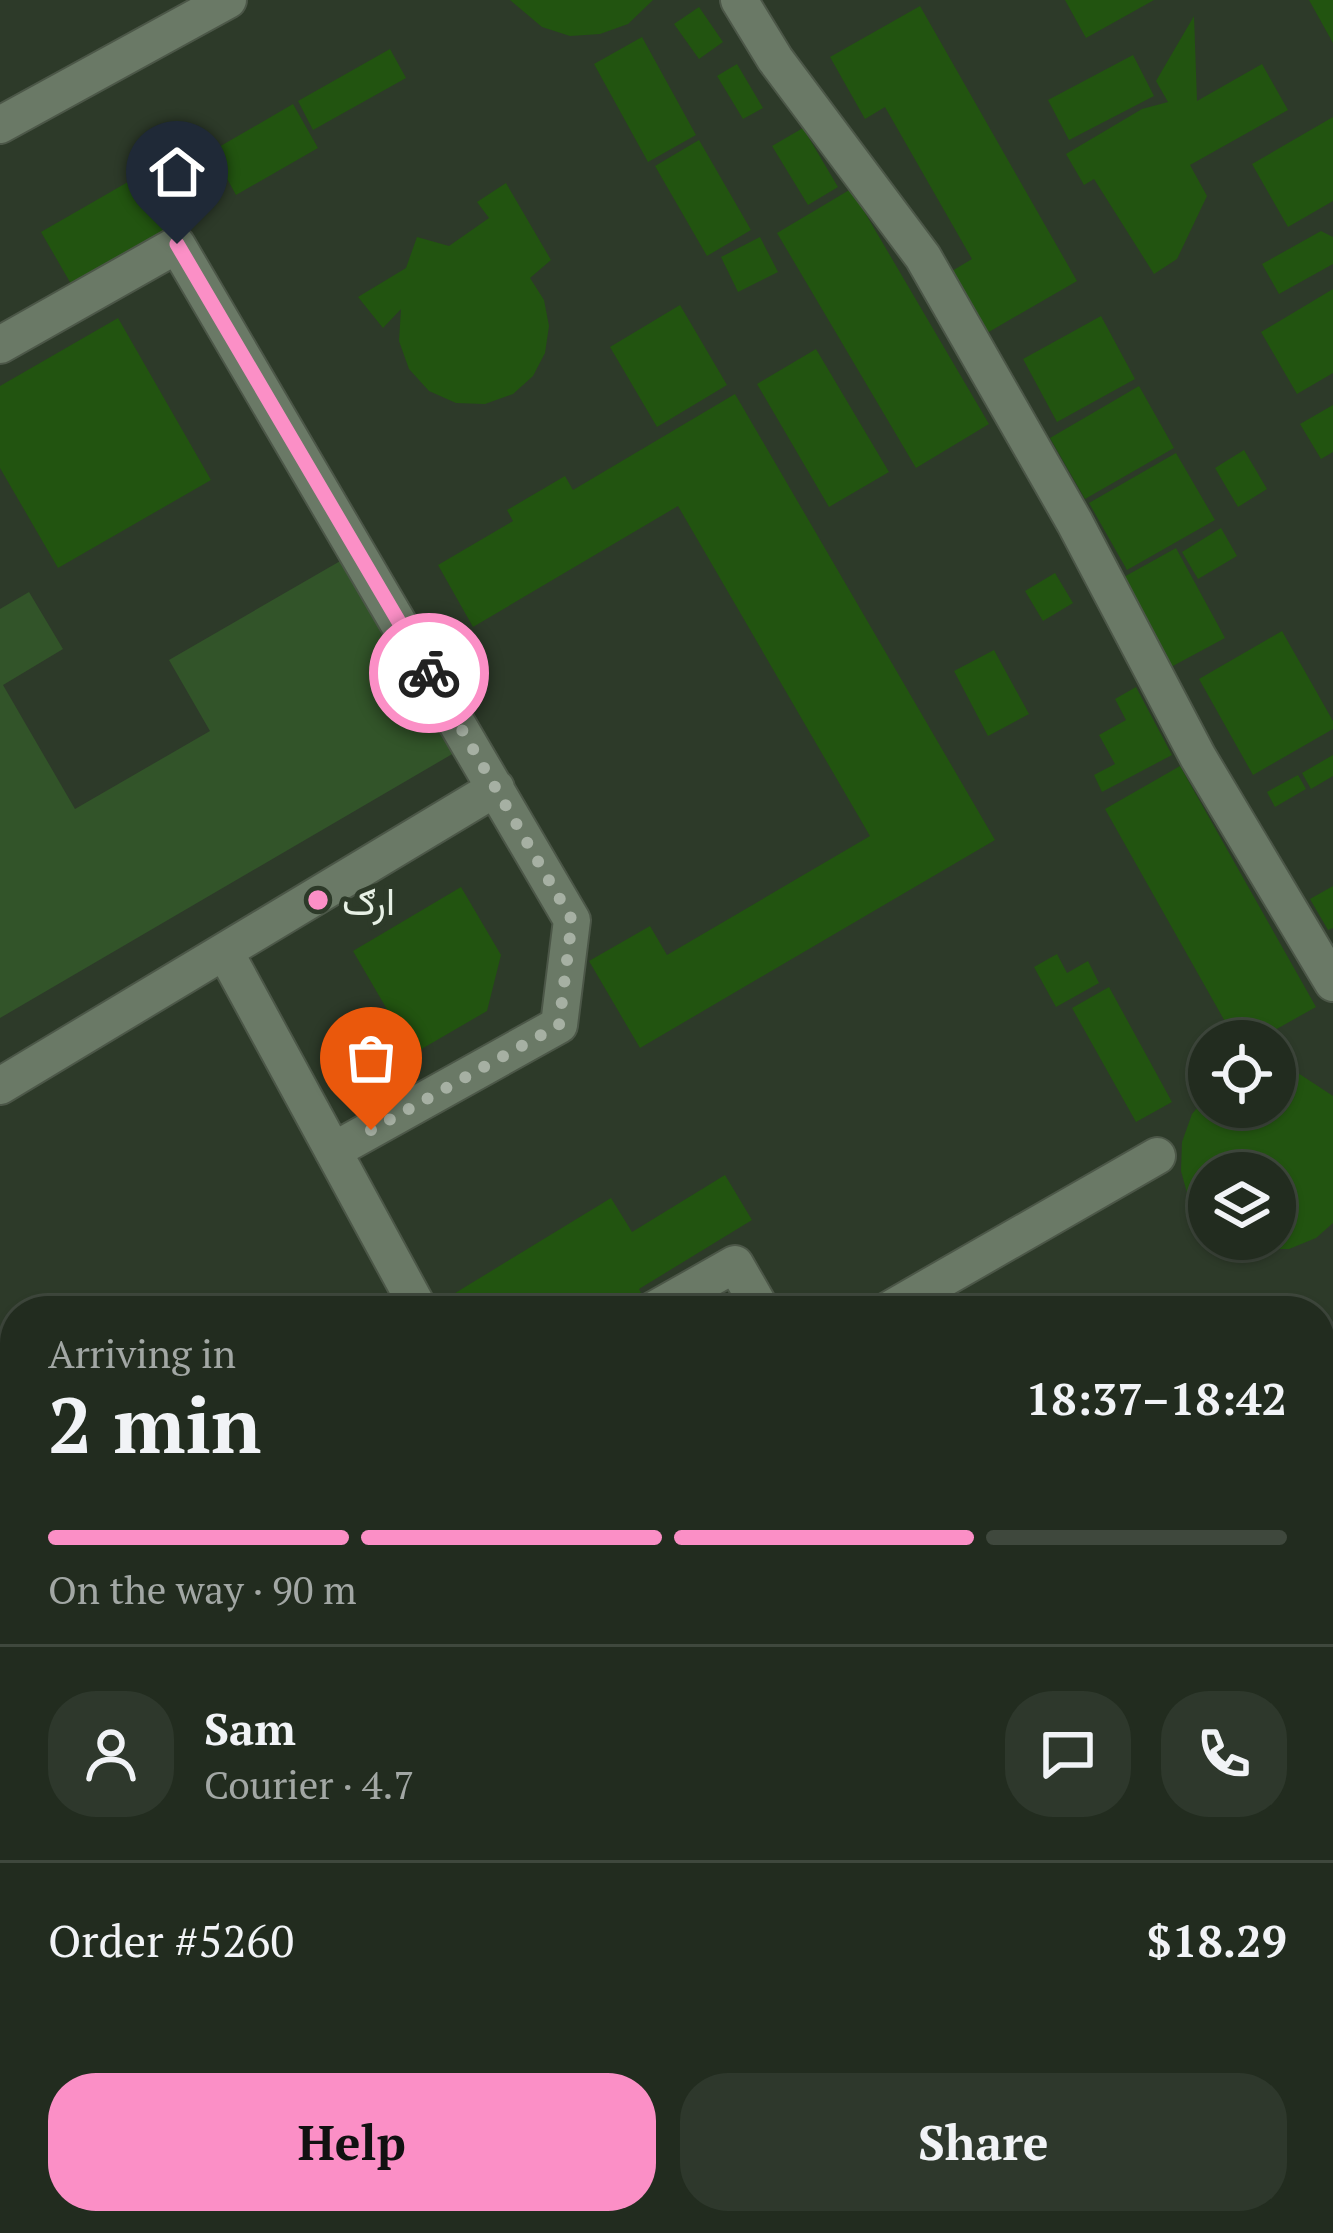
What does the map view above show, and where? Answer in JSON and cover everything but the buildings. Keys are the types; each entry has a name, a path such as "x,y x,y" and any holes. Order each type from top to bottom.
{"lane":[{"path":"0,125 228,0"},
{"path":"739,0 776,58 923,257 1075,524 1219,796 1333,983"},
{"path":"0,345 177,244 572,920 559,1025 333,1151"},
{"path":"0,1086 496,788"},
{"path":"225,952 412,1296"},
{"path":"912,1296 1157,1156"},
{"path":"678,1296 735,1264 753,1296"}],"green space":[{"path":"342,560 454,753 0,1018 0,609 29,592 63,649 3,685 75,809 210,731 169,660"}],"way so far":[{"path":"371,1130 559,1025 572,920 429,673"}],"place":[{"name":"ارګ","path":"318,900"}],"route":[{"path":"177,244 429,673"}]}
